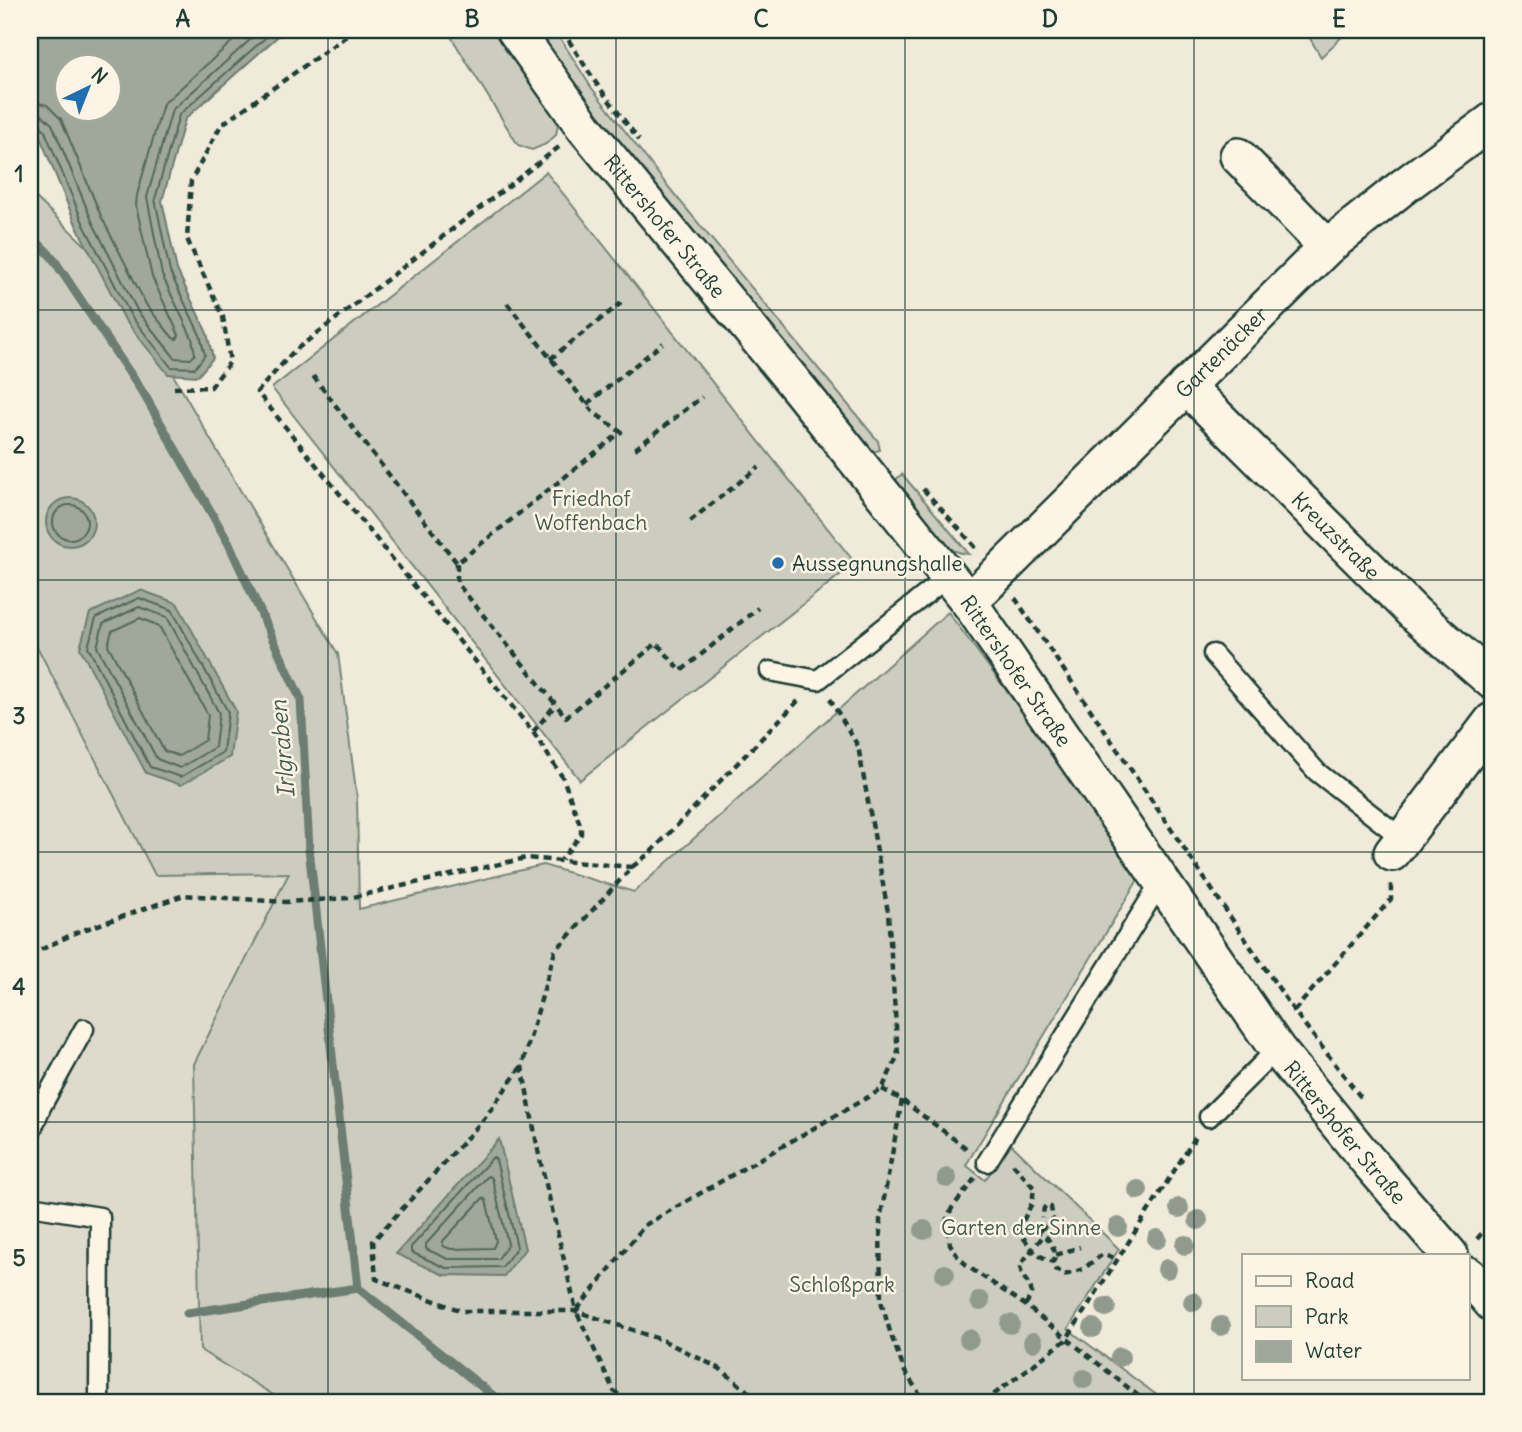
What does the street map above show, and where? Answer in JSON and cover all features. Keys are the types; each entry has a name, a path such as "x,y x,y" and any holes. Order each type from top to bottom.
{"street":[{"name":"Rittershofer Straße","path":"515,30 584,128 800,390 959,589 1277,1049 1368,1161 1468,1244"},
{"name":"Gartenäcker","path":"959,589 999,573 1327,247 1492,121"},
{"path":"1238,156 1327,247"},
{"name":"Kreuzstraße","path":"1186,386 1415,613 1492,681"},
{"path":"1397,846 1492,720"},
{"path":"1476,1260 1492,1303"}],"lane":[{"path":"770,671 818,680 959,589"},
{"path":"1213,654 1317,772 1397,846"},
{"path":"991,1155 1162,880"},
{"path":"30,1134 41,1107 84,1029"},
{"path":"1209,1117 1277,1049"},
{"path":"30,1206 100,1217 99,1402"}],"path":[{"path":"174,388 211,387 230,362 223,317 187,239 191,181 221,125 355,30"},
{"path":"561,861 581,834 581,827 563,778 533,732 257,392 292,352 584,128"},
{"path":"551,359 625,300"},
{"path":"457,563 621,432 593,412 506,302"},
{"path":"587,404 663,343"},
{"path":"313,376 457,563 457,583 566,717 657,643 681,671 758,608"},
{"path":"635,449 702,397"},
{"path":"690,521 759,467"},
{"path":"999,573 1294,1011 1370,1109"},
{"path":"576,1311 645,1225 882,1089 898,1055 888,912 858,746 818,680 650,853 632,867 555,951 522,1066 484,1119 373,1241 376,1279 462,1311 576,1311 662,1340 719,1368 761,1402"},
{"path":"533,732 556,704"},
{"path":"1294,1011 1391,899 1397,846"},
{"path":"30,955 75,933 184,895 285,902 349,898 526,858 632,867"},
{"path":"522,1066 539,1155 576,1311 614,1391 628,1402"},
{"path":"882,1089 902,1100 953,1141 991,1155 1026,1176 1034,1188 1032,1203 1018,1227"},
{"path":"902,1100 880,1220 881,1301 905,1372 925,1402"},
{"path":"984,1402 1066,1340 1191,1144"},
{"path":"991,1155 952,1208 946,1221 950,1244 958,1257 1025,1305 1146,1402"},
{"path":"1025,1305 1033,1293 1020,1265 1053,1220 1051,1207 1047,1205 1044,1208 1042,1218"},
{"path":"1476,1260 1468,1244 1492,1221"},
{"path":"988,1225 1042,1232 1056,1255 1053,1262 1056,1270 1065,1275 1083,1269 1103,1254 1118,1259"},
{"path":"1018,1227 1032,1250 1053,1262"},
{"path":"1056,1255 1080,1247"},
{"path":"984,1402 1003,1402"}],"shaded area":[{"path":"30,633 84,739 290,872 194,1064 200,1350 285,1402 30,1402"}],"green space":[{"path":"447,30 499,30 559,117 556,135 546,144 532,150 518,145"},
{"path":"533,30 555,30 591,87 666,184 878,441 880,450 867,453 653,192"},
{"path":"1305,30 1349,30 1321,57"},
{"name":"Friedhof Woffenbach","path":"546,172 855,563 580,780 272,388"},
{"path":"30,192 114,273 338,654 357,798 359,909 543,865 634,892 948,612 1142,873 966,1165 985,1180 1011,1144 1119,1249 1068,1329 1166,1402 285,1402 200,1350 194,1064 289,873 155,875 30,633"},
{"path":"902,474 969,554 946,546 925,527 891,484"}],"water":[{"path":"30,30 285,30 185,119 162,201 177,270 207,333 213,358 198,376 168,374 125,320 77,227 38,132 30,125"},
{"path":"70,498 87,505 94,522 87,539 70,546 53,539 46,522 53,505"},
{"path":"140,590 177,603 236,711 230,757 181,785 146,773 80,648 90,613"},
{"path":"499,1139 525,1249 504,1276 444,1275 396,1254"}],"waterway":[{"name":"Irlgraben","path":"30,235 52,257 145,396 229,544 301,700 309,849 358,1288"},
{"path":"358,1288 501,1402"},
{"path":"187,1313 358,1288"}],"place":[{"name":"Aussegnungshalle","path":"778,563"}],"park label":[{"name":"Garten der Sinne","path":"1021,1227"},
{"name":"Schloßpark","path":"842,1284"}]}
